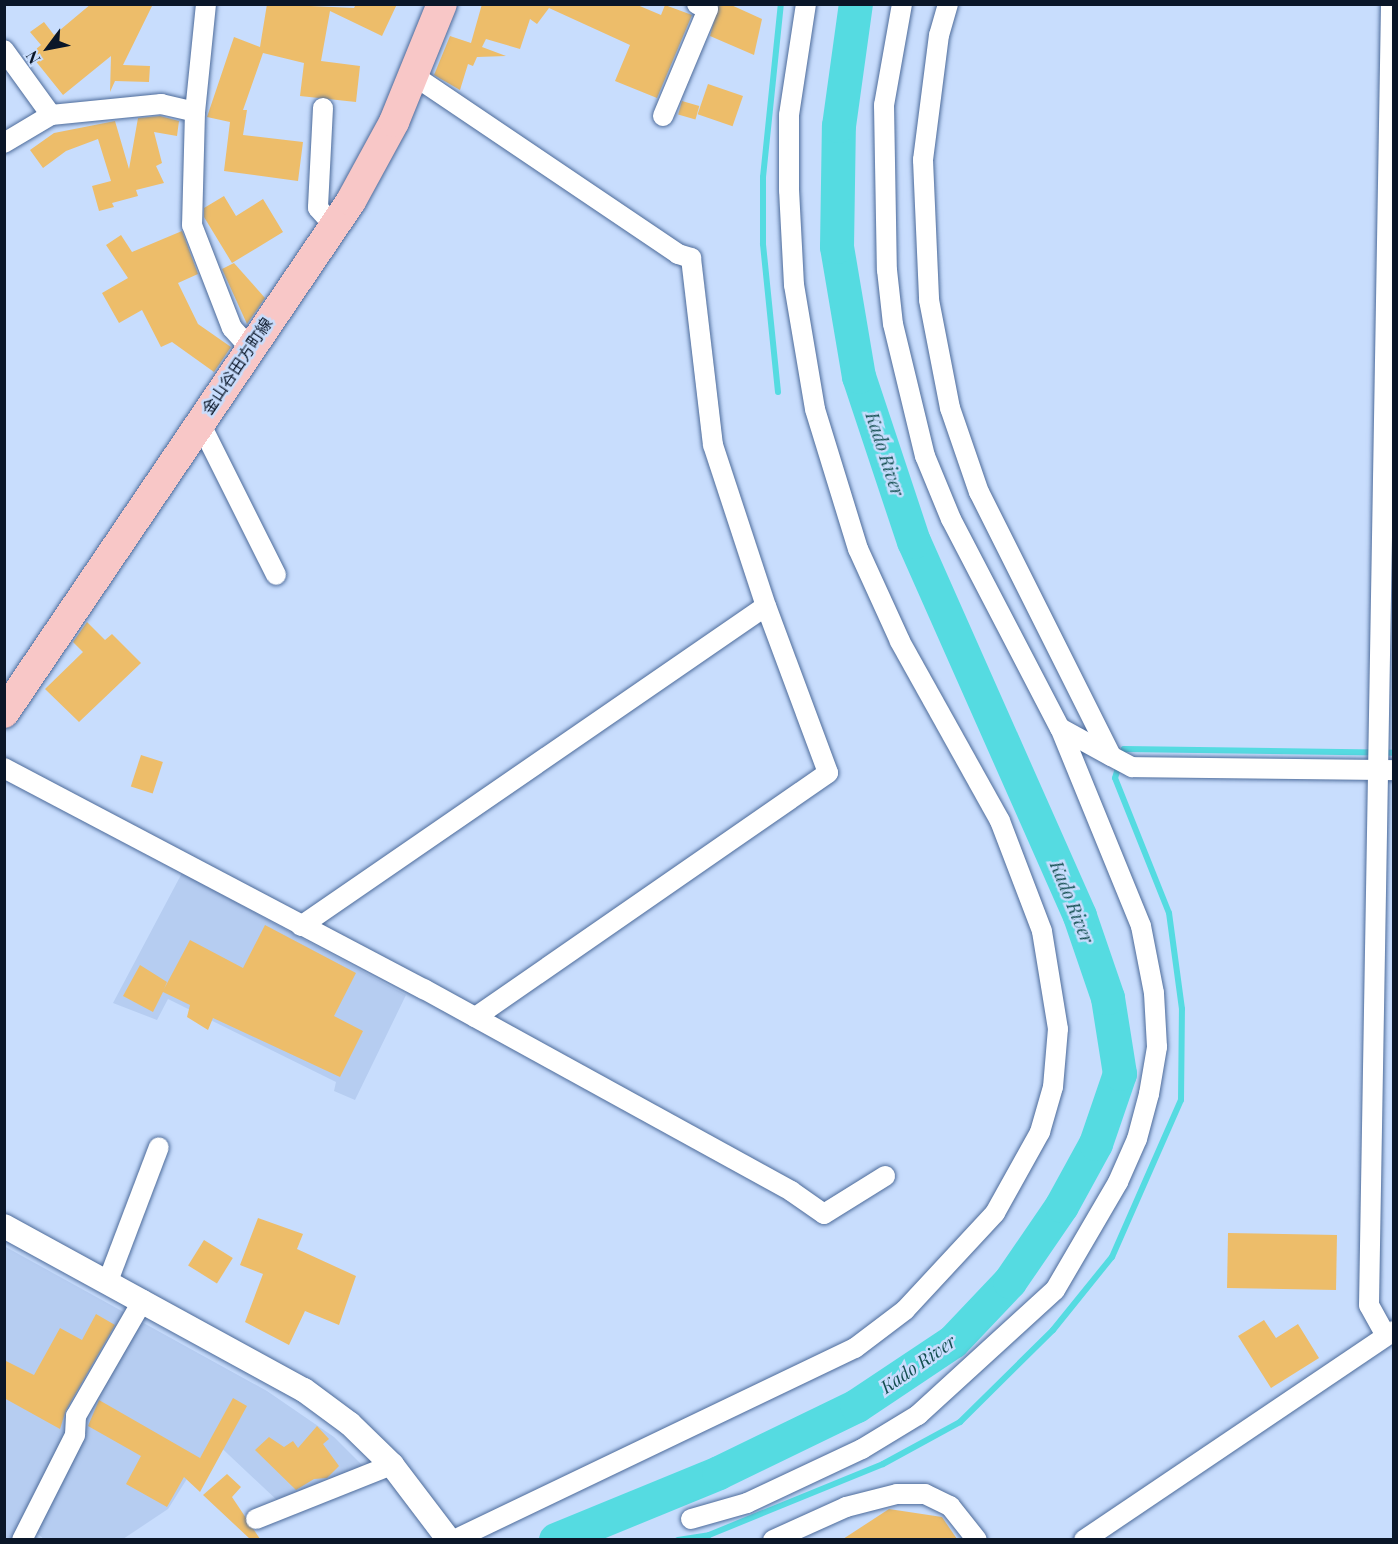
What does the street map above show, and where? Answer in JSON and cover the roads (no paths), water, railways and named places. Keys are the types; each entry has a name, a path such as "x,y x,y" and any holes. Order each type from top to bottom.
{"main road":[{"name":"金山谷田方町線","path":"4,713 249,347 334,226 394,122 442,4"}],"street":[{"path":"206,4 195,112 192,225 232,328 249,347"},
{"path":"454,1539 855,1348 905,1310 995,1213 1040,1132 1053,1087 1058,1029 1042,931 1000,821 900,641 863,559 815,409 794,285 789,190 789,116 806,4"},
{"path":"691,1519 747,1503 862,1449 918,1415 1056,1290 1118,1182 1137,1139 1149,1094 1157,1047 1154,993 1141,926 1060,728 938,488 925,456 893,324 883,173 884,105 902,4"},
{"path":"948,4 939,35 922,160 929,300 950,408 979,492 1111,756"},
{"path":"1084,1539 1389,1333 1369,1305 1386,770 1391,4"},
{"path":"663,116 705,6"},
{"path":"4,50 51,115"},
{"path":"413,75 691,258 713,445 766,606 828,773 475,1017"},
{"path":"4,143 51,115 161,104 195,112"},
{"path":"323,108 318,208 334,226"},
{"path":"199,422 276,575"},
{"path":"301,926 766,606"},
{"path":"1060,728 1132,767 1386,770"},
{"path":"4,768 475,1017 791,1191 824,1214 885,1176"},
{"path":"108,1281 159,1147"},
{"path":"4,1226 304,1390 350,1424 392,1465 449,1539"},
{"path":"22,1539 75,1435 76,1416 143,1300"},
{"path":"256,1519 392,1465"},
{"path":"773,1539 846,1507 897,1494 925,1494 950,1506 977,1539"}],"waterway":[{"path":"778,392 763,244 763,177 781,4"},
{"name":"Kado River","path":"556,1540 719,1473 857,1406 953,1342 1010,1282 1062,1206 1096,1144 1120,1074 1108,998 1080,916 914,542 859,377 837,247 839,126 856,4"},
{"path":"678,1540 709,1535 883,1464 960,1422 1053,1330 1112,1257 1181,1100 1182,1009 1169,913 1115,778 1124,749 1394,753"}]}
